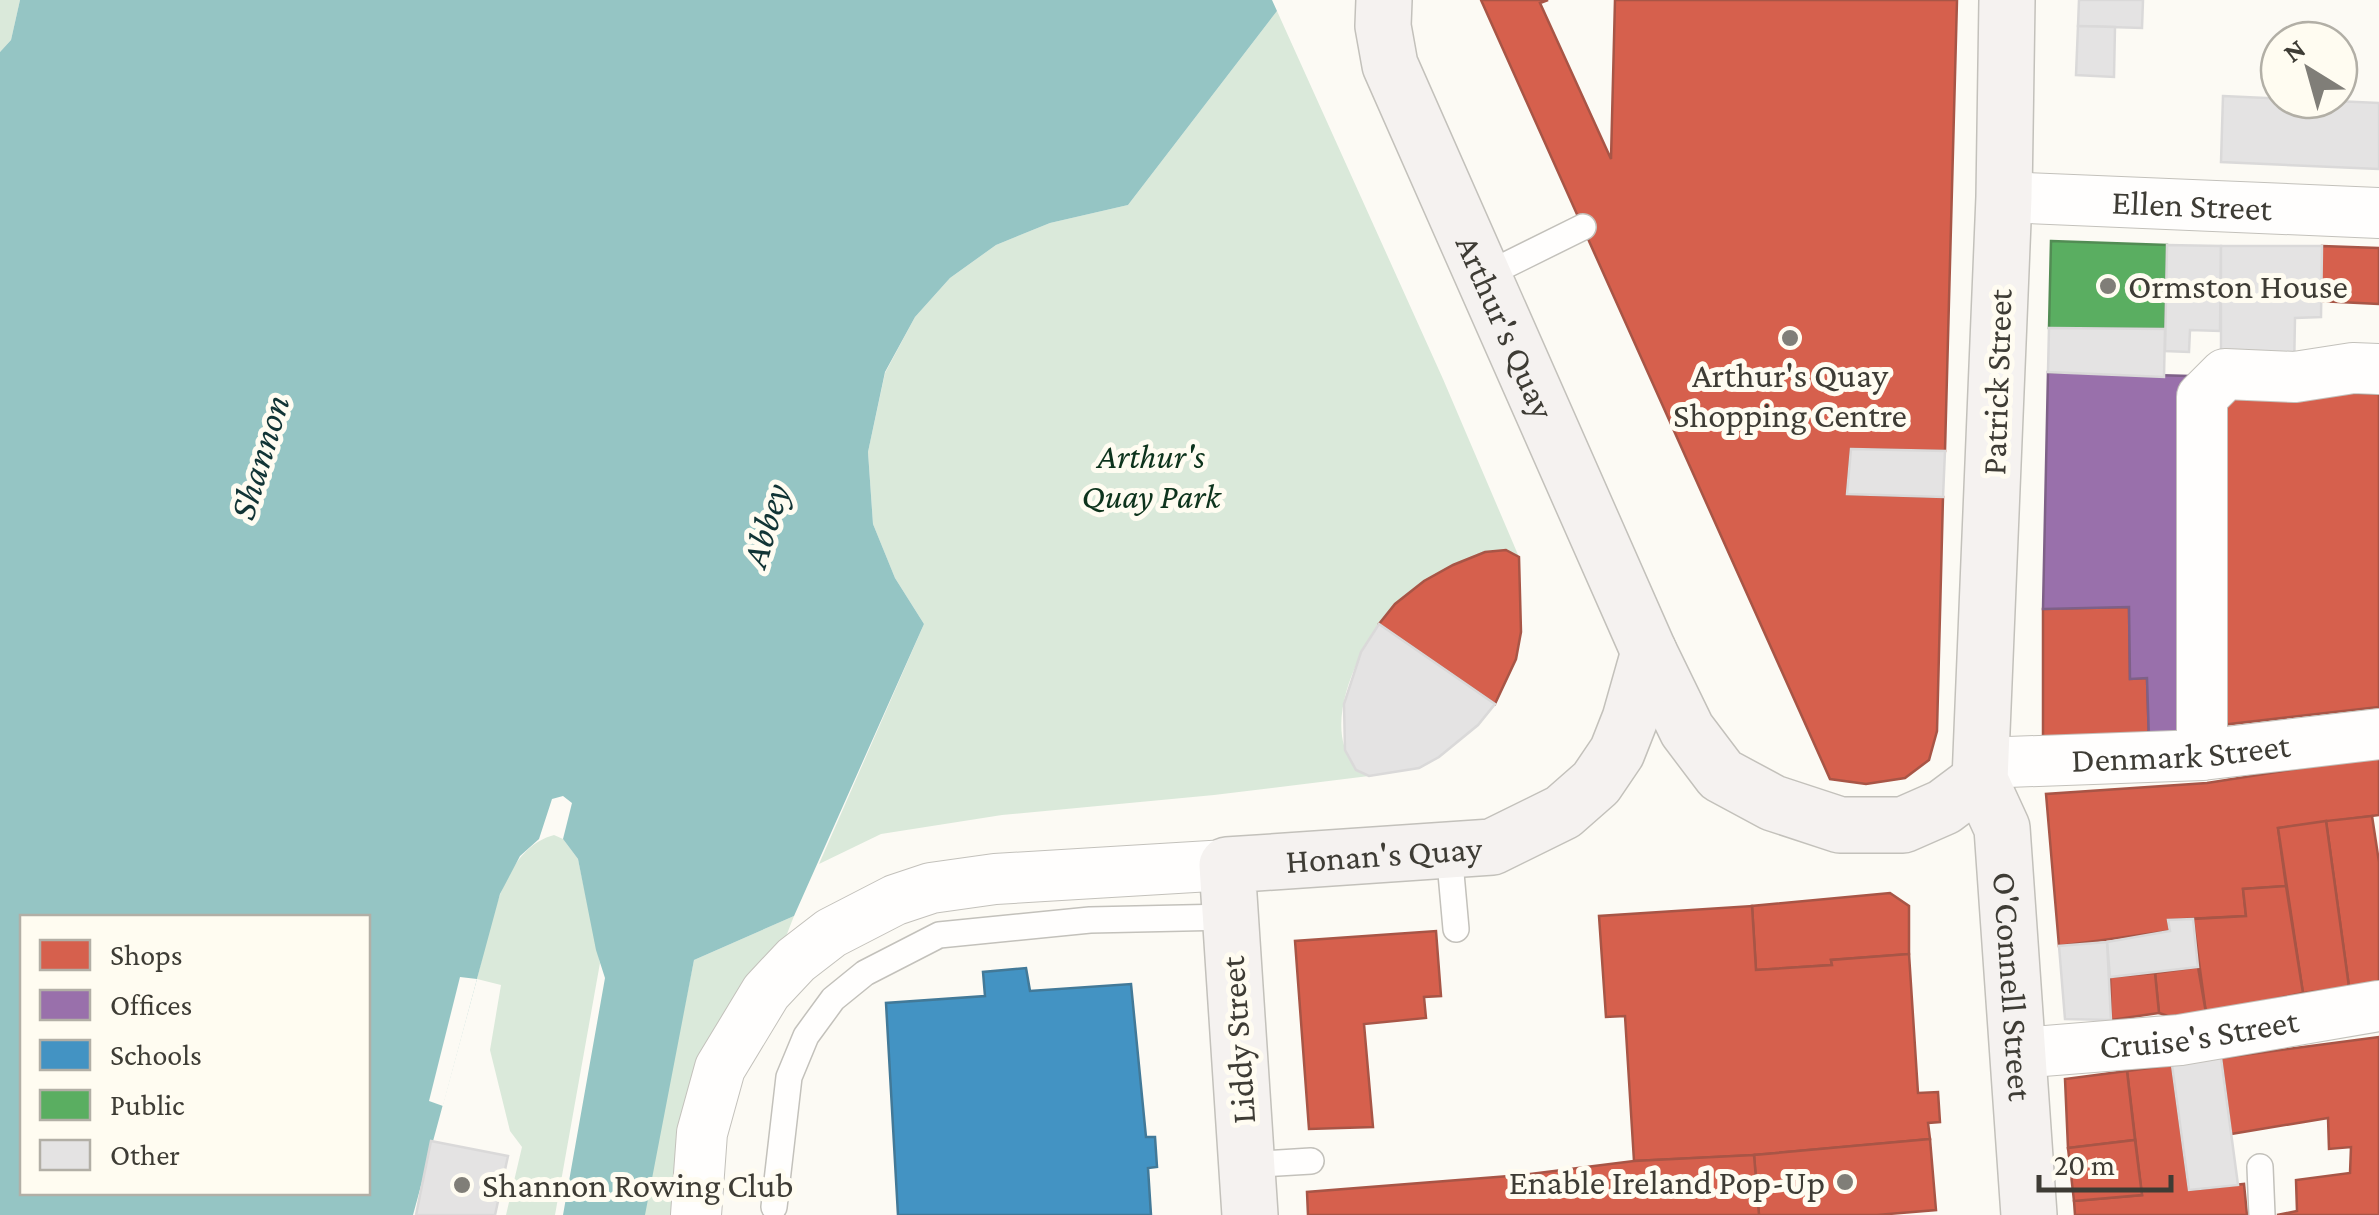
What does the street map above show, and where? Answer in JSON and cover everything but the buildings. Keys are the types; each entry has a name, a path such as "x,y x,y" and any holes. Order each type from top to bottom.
{"main road":[{"name":"Arthur's Quay","path":"1384,0 1383,26 1390,65 1649,652"},
{"name":"Patrick Street","path":"1981,772 2004,197 2007,0"},
{"path":"1649,652 1687,730 1721,775 1774,804 1840,825 1903,825 1944,807 1981,772"},
{"name":"Honan's Quay","path":"1228,891 1449,851 1492,847 1563,812 1596,782 1617,752 1649,652"},
{"name":"O'Connell Street","path":"1981,772 2002,828 2029,1215"},
{"name":"Liddy Street","path":"1228,891 1249,1190"}],"street":[{"name":"Ellen Street","path":"2004,197 2379,213"},
{"path":"2202,756 2202,397 2225,374 2295,377 2353,368 2379,370"},
{"name":"Denmark Street","path":"1981,772 2202,756 2379,734"},
{"name":"Honan's Quay","path":"696,1215 702,1133 720,1068 766,992 796,960 831,934 895,900 932,888 995,879 1228,891"},
{"name":"Cruise's Street","path":"2020,1053 2180,1040 2379,1006"}],"lane":[{"path":"1482,276 1583,226"},
{"path":"1449,851 1456,929"},
{"path":"774,1207 789,1077 806,1036 833,999 865,973 939,935 1090,920 1228,891"},
{"path":"1249,1190 1312,1161"},
{"path":"2260,1167 2262,1215"}],"green space":[{"path":"0,0 20,0 11,40 0,52"},
{"name":"Arthur's Quay Park","path":"1277,11 1519,557 1493,552 1457,563 1411,591 1381,621 1356,666 1342,717 1343,741 1351,761 1369,776 1002,815 881,834 819,864 924,624 895,578 873,524 868,452 885,373 915,317 950,278 996,245 1050,223 1128,205"},
{"path":"554,835 563,839 578,859 600,963 555,1215 506,1215 522,1147 510,1131 490,1050 501,985 477,979 492,917 509,875 536,843"},
{"path":"794,916 677,1215 642,1215 694,960"}],"water":[{"path":"20,0 1272,0 1277,11 1128,205 1050,223 996,245 950,278 915,317 885,372 868,452 873,524 895,578 924,624 794,916 694,960 645,1215 563,1215 605,978 578,859 563,839 572,803 563,796 552,799 539,839 520,856 500,894 413,1215 0,1215 0,52 11,40"}],"pier":[{"path":"460,977 477,979 443,1106 429,1101"}],"place":[{"name":"Ormston House","path":"2108,286"},
{"name":"Arthur's Quay Shopping Centre","path":"1790,338"},
{"name":"Enable Ireland Pop-Up","path":"1845,1182"},
{"name":"Shannon Rowing Club","path":"462,1185"}],"water label":[{"name":"Shannon","path":"259,457"},
{"name":"Abbey","path":"765,525"}]}
